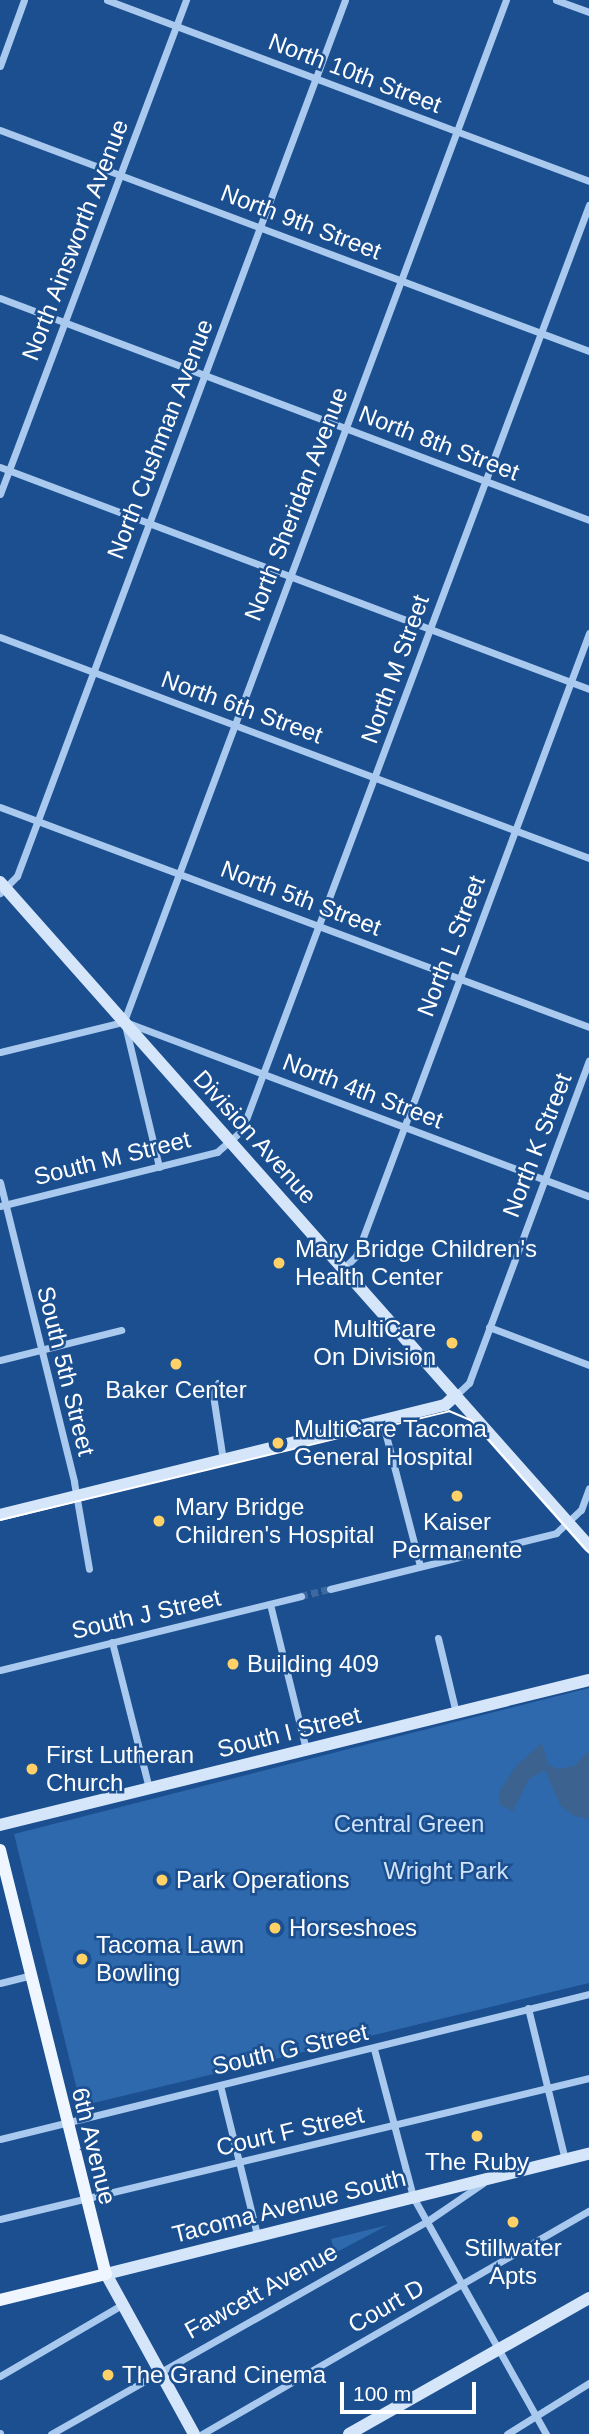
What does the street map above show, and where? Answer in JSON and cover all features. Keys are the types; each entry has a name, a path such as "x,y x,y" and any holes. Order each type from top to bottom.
{"main road":[{"name":"Division Avenue","path":"2,888 124,1021 589,1546"},
{"path":"0,1515 445,1405 456,1395"},
{"name":"South I Street","path":"0,1825 589,1680"},
{"name":"6th Avenue","path":"0,1850 85,2199 106,2274 120,2306 194,2434"},
{"name":"Tacoma Avenue South","path":"0,2300 589,2154"},
{"path":"349,2434 589,2298"}],"street":[{"path":"0,66 24,0"},
{"name":"North 10th Street","path":"107,0 589,181"},
{"name":"North Ainsworth Avenue","path":"0,494 186,0"},
{"name":"North Cushman Avenue","path":"2,888 17,876 345,0"},
{"name":"North Sheridan Avenue","path":"124,1021 506,0"},
{"path":"556,0 589,12"},
{"name":"North 9th Street","path":"0,130 589,351"},
{"name":"North M Street","path":"230,1141 243,1130 589,205"},
{"name":"North 8th Street","path":"0,298 589,520"},
{"path":"0,467 589,688"},
{"name":"North L Street","path":"343,1269 355,1257 589,633"},
{"name":"North 6th Street","path":"0,637 589,858"},
{"name":"North 5th Street","path":"0,807 589,1027"},
{"path":"0,1052 124,1021 159,1167"},
{"name":"North 4th Street","path":"124,1021 589,1196"},
{"name":"North K Street","path":"456,1395 469,1383 589,1061"},
{"name":"South M Street","path":"3,1205 217,1152 230,1141"},
{"name":"South 5th Street","path":"0,1182 3,1205 41,1350 89,1569"},
{"path":"489,1327 589,1365"},
{"path":"0,1360 121,1331"},
{"path":"218,1383 213,1395 223,1460"},
{"path":"383,1420 419,1566"},
{"path":"330,1589 556,1533 581,1510 589,1488"},
{"name":"South J Street","path":"0,1670 301,1596"},
{"path":"270,1604 306,1749"},
{"path":"438,1638 456,1713"},
{"path":"112,1642 149,1788"},
{"path":"0,1983 31,1975"},
{"name":"South G Street","path":"0,2139 589,1994"},
{"path":"528,2008 565,2160"},
{"path":"374,2049 414,2197 546,2434"},
{"name":"Court F Street","path":"0,2219 240,2164 589,2078"},
{"path":"220,2085 257,2235"},
{"name":"Fawcett Avenue","path":"51,2434 426,2222 488,2179"},
{"name":"Court D","path":"202,2434 589,2211"},
{"path":"0,2376 120,2306"},
{"path":"507,2434 589,2383"}],"green space":[{"name":"Wright Park","path":"589,1688 589,1983 81,2106 14,1834"},
{"path":"388,2225 335,2253 331,2239"}],"shaded area":[{"path":"542,1743 548,1764 558,1769 574,1766 589,1751 589,1819 574,1816 560,1805 545,1770 529,1779 513,1811 499,1804 499,1792 516,1766"}],"tunnel":[{"path":"301,1596 330,1589"}],"tram line":[{"path":"0,1520 449,1411 472,1421 589,1553"}],"place":[{"name":"Mary Bridge Children's Health Center","path":"279,1263"},
{"name":"MultiCare On Division","path":"452,1343"},
{"name":"Baker Center","path":"176,1364"},
{"name":"MultiCare Tacoma General Hospital","path":"278,1443"},
{"name":"Kaiser Permanente","path":"457,1496"},
{"name":"Mary Bridge Children's Hospital","path":"159,1521"},
{"name":"Building 409","path":"233,1664"},
{"name":"First Lutheran Church","path":"32,1769"},
{"name":"Park Operations","path":"162,1880"},
{"name":"Horseshoes","path":"275,1928"},
{"name":"Tacoma Lawn Bowling","path":"82,1959"},
{"name":"The Ruby","path":"477,2136"},
{"name":"Stillwater Apts","path":"513,2222"},
{"name":"The Grand Cinema","path":"108,2375"}],"park label":[{"name":"Central Green","path":"409,1824"}]}
